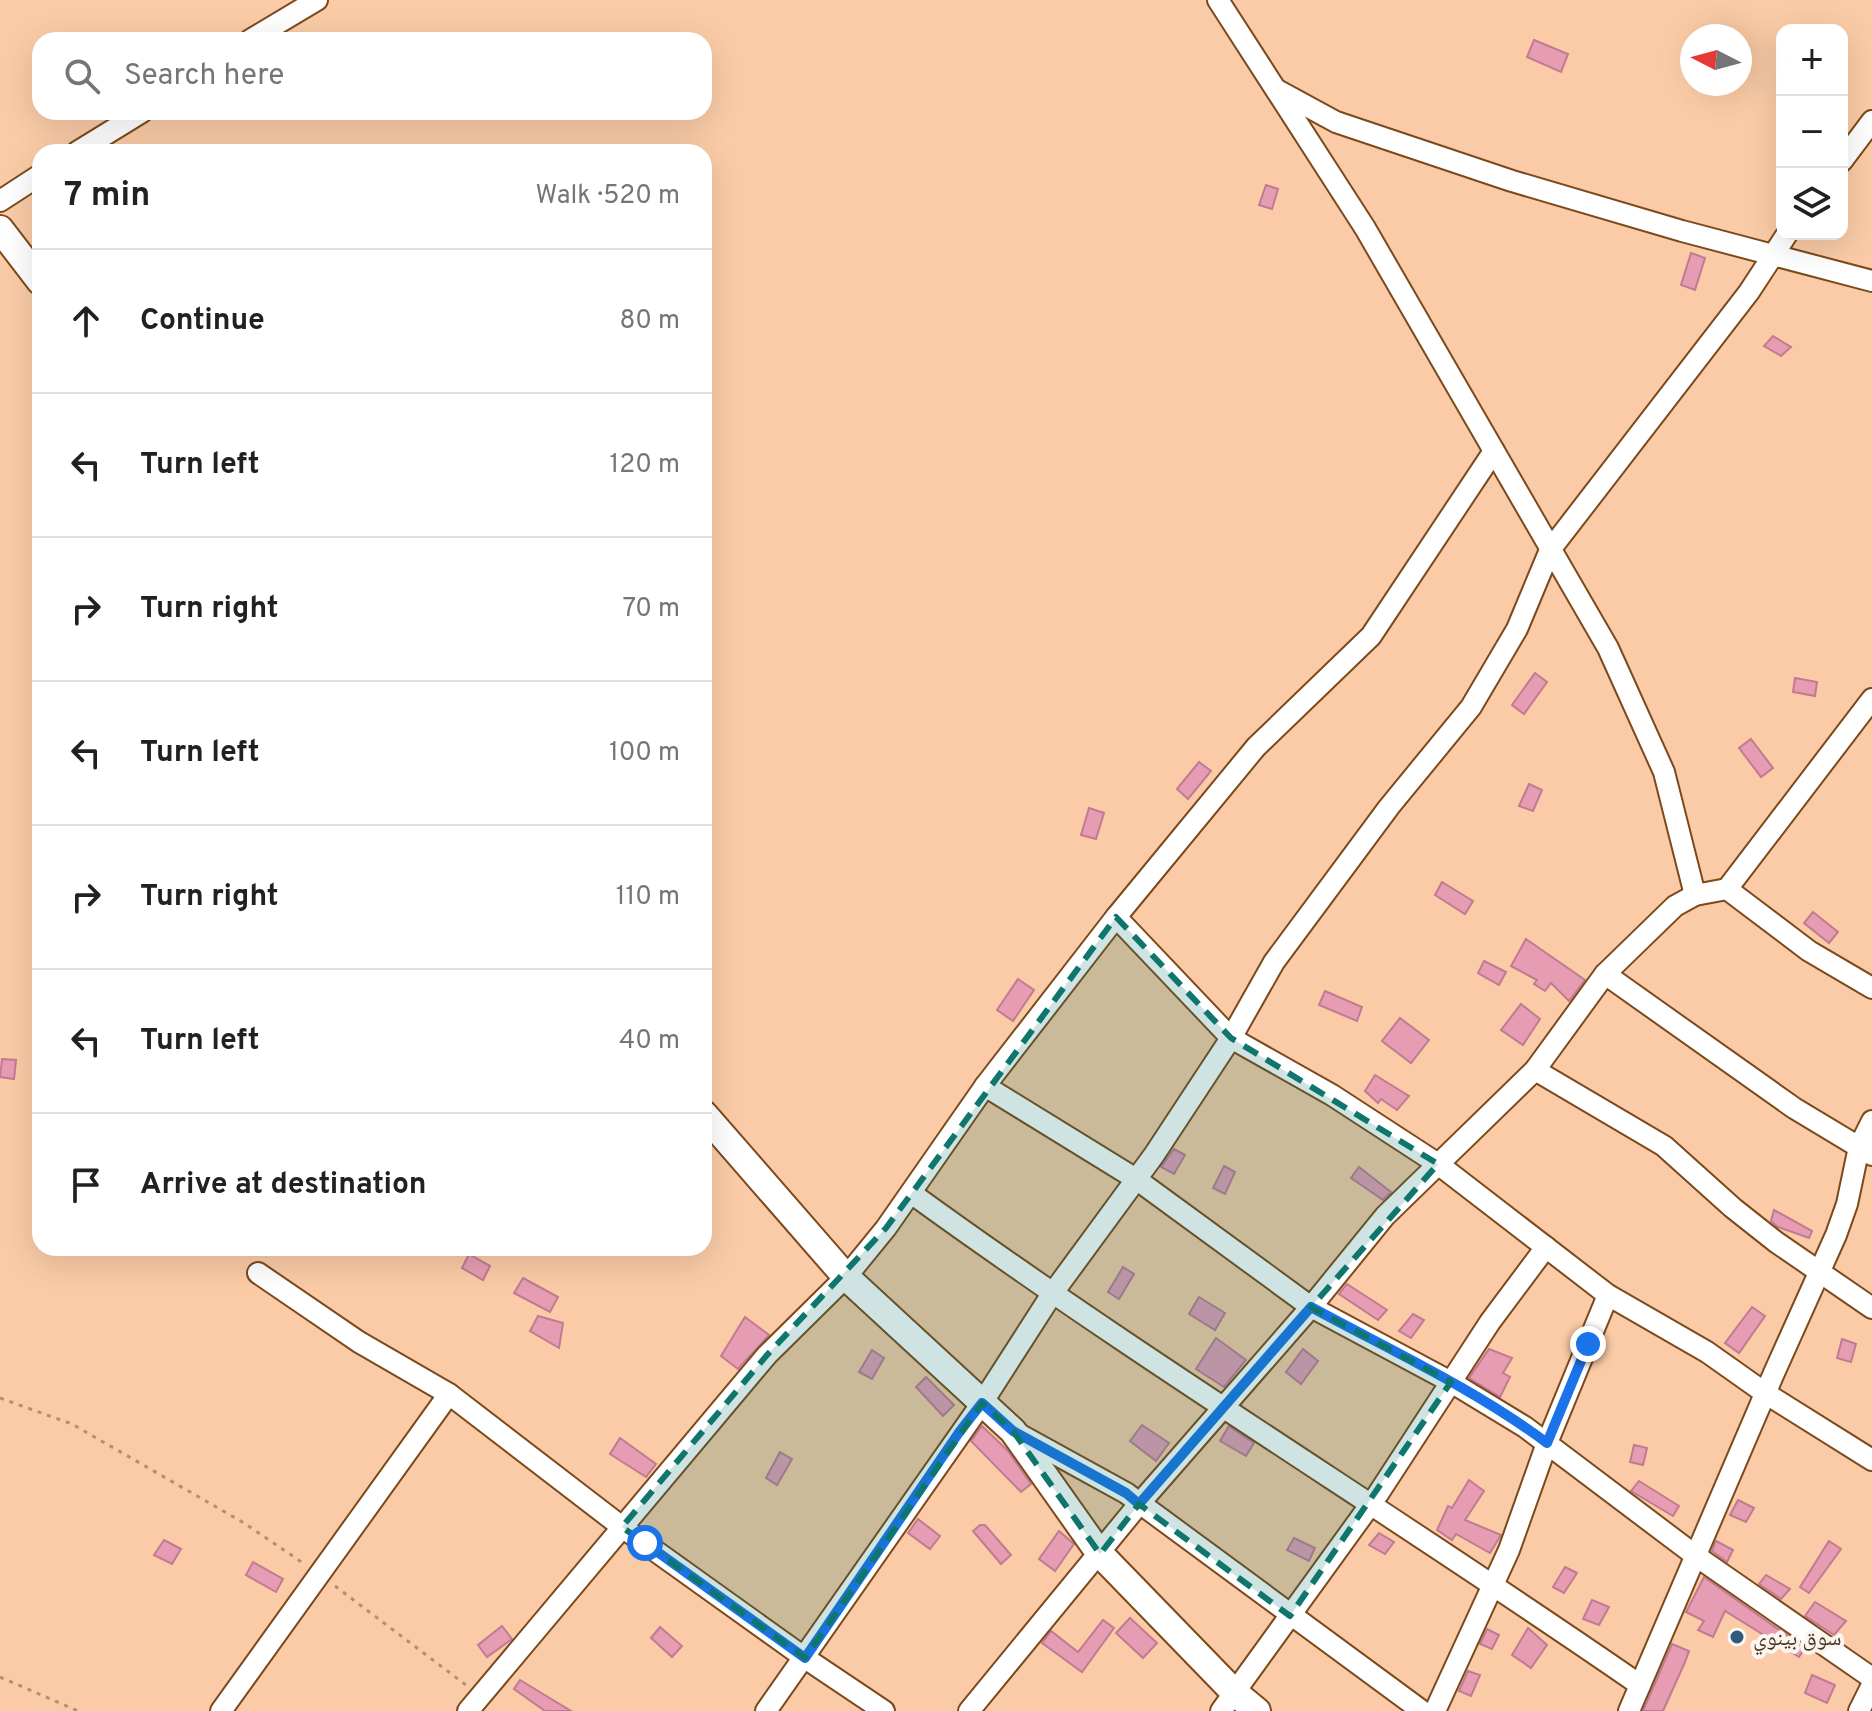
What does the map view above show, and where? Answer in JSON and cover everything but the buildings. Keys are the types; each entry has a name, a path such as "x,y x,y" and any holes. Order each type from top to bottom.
{"street":[{"path":"263,32 317,0"},
{"path":"1218,0 1365,228 1608,648 1664,772 1695,895"},
{"path":"1275,89 1336,122 1453,161 1682,231 1872,281"},
{"path":"90,144 129,120"},
{"path":"1848,153 1872,121"},
{"path":"0,201 32,180"},
{"path":"0,229 32,271"},
{"path":"766,1711 982,1403 1052,1294 1136,1179 1231,1038 1274,962 1319,899 1471,707 1517,629 1550,550 1749,292 1782,240"},
{"path":"474,1703 767,1355 846,1277 911,1193 985,1086 1116,917 1256,747 1371,636 1494,451"},
{"path":"969,1711 1139,1504 1311,1307 1385,1216 1535,1070 1605,974 1675,906 1695,895 1727,889 1872,699"},
{"path":"1727,889 1809,951 1872,988"},
{"path":"1116,917 1231,1038 1332,1095 1438,1164 1608,1295 1707,1352 1765,1393 1872,1460"},
{"path":"1605,974 1794,1108 1866,1151"},
{"path":"1535,1070 1664,1146 1733,1208 1872,1308"},
{"path":"985,1086 1136,1179 1311,1307 1451,1382 1525,1427 1696,1556 1872,1678"},
{"path":"1629,1711 1847,1204 1866,1151 1872,1121"},
{"path":"712,1123 846,1277 1013,1431 1100,1554 1227,1702 1257,1711"},
{"path":"911,1193 1052,1294 1493,1583 1640,1685"},
{"path":"1227,1702 1370,1504 1490,1322 1546,1247"},
{"path":"258,1273 359,1342 449,1394 622,1527 884,1711"},
{"path":"1435,1711 1509,1550 1547,1443 1608,1295"},
{"path":"221,1711 449,1394"},
{"path":"1013,1431 1126,1493 1422,1711"},
{"path":"1859,1711 1872,1685"}],"path":[{"path":"0,1398 72,1424 244,1523 318,1573 474,1703"},
{"path":"0,1677 78,1711"}],"highlighted area":[{"path":"1116,917 1231,1038 1438,1164 1311,1307 1451,1382 1290,1616 1139,1504 1100,1554 1013,1431 982,1403 805,1658 622,1527 767,1355 886,1228"}],"place":[{"name":"سوق بينوي","path":"1737,1637"}],"route":[{"path":"645,1543 805,1658 982,1403 1013,1431 1126,1493 1139,1504 1311,1307 1451,1382 1547,1443 1588,1344"}]}
